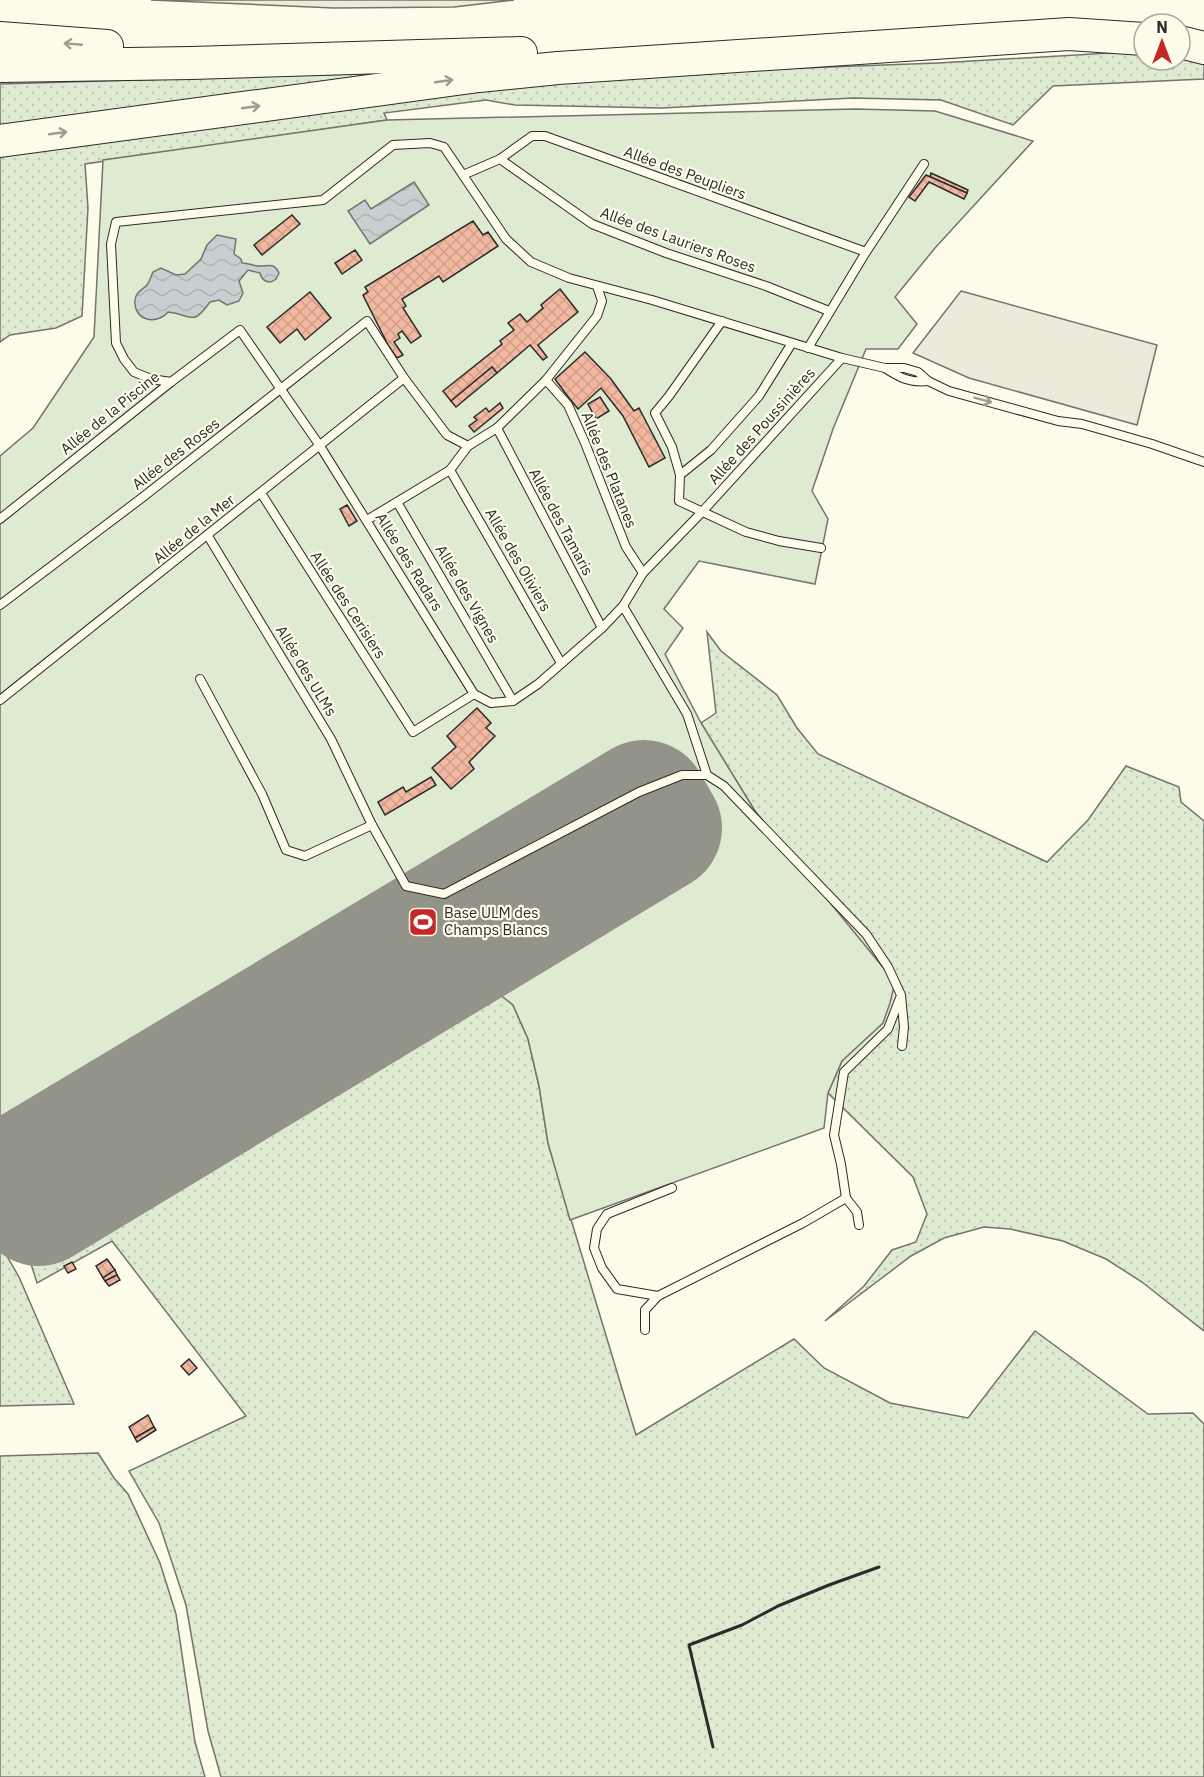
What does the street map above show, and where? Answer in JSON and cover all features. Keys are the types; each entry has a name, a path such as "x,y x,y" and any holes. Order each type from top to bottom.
{"highway":[{"path":"0,66 192,63 1132,31"},
{"path":"0,141 490,75 570,67 1069,34 1132,38"},
{"path":"0,38 136,48 467,54"}],"lane":[{"name":"Allée des Peupliers","path":"500,159 532,136 545,136 866,252"},
{"path":"171,382 151,380 134,372 116,343 111,244 116,222 322,200 393,145 430,143 444,147 506,239 531,262 569,278 842,358 885,368 901,379 914,382 928,381 949,390 1058,421 1082,424 1204,462"},
{"path":"463,175 500,159"},
{"name":"Allée des Lauriers Roses","path":"500,159 592,224 666,253 766,286 829,312"},
{"path":"808,348 866,252 924,164"},
{"path":"367,520 450,470 468,446 497,428 546,380 597,316 602,301 597,286"},
{"name":"Allée des Roses","path":"0,604 143,497 367,321 404,378"},
{"path":"722,321 654,414 672,447 680,476 679,501 746,531 779,541 820,548"},
{"name":"Allée de la Piscine","path":"0,519 171,382 240,330"},
{"name":"Allée des Radars","path":"240,330 320,446 474,694"},
{"path":"680,476 711,450 759,396 792,343"},
{"name":"Allée des Poussinières","path":"513,701 538,684 602,628 623,606 644,573 842,358"},
{"path":"404,378 447,435 468,446"},
{"name":"Allée de la Mer","path":"0,700 404,378"},
{"name":"Allée des Platanes","path":"546,380 568,405 626,547 644,573"},
{"name":"Allée des Tamaris","path":"497,428 602,628"},
{"name":"Allée des Oliviers","path":"450,470 561,663"},
{"name":"Allée des Cerisiers","path":"261,493 413,732 474,694"},
{"name":"Allée des Vignes","path":"397,502 513,701"},
{"name":"Allée des ULMs","path":"208,536 332,739 372,825 405,886 444,894 639,792 682,775 707,775"},
{"path":"623,606 687,714 707,775 724,786 866,934 888,967 901,996 904,1027 902,1047"},
{"path":"200,680 262,794 286,850 305,856 372,825"},
{"path":"474,694 491,703 513,701"},
{"path":"859,1225 857,1212 846,1198 842,1164 834,1135 844,1072 888,1029 901,996"},
{"path":"658,1296 617,1289 602,1268 594,1248 597,1229 607,1214 672,1188"},
{"path":"645,1330 645,1310 658,1296 803,1223 846,1198"}],"green space":[{"path":"1192,48 1204,48 1204,79 1053,86 1013,125 941,100 853,98 662,108 515,105 486,100 384,113 387,120 85,164 88,208 82,316 56,328 10,335 0,342 0,156 470,87 644,74 938,63 1132,52 1132,72 1192,72"},
{"path":"381,73 377,83 0,134 0,84"},
{"path":"855,109 935,111 1033,141 935,248 895,297 917,324 898,349 866,349 833,429 812,491 828,519 815,584 699,561 664,609 683,628 665,654 701,723 755,811 895,982 883,1023 842,1061 828,1093 824,1128 570,1220 548,1143 539,1086 528,1039 513,1005 493,989 427,999 22,1235 0,1193 0,456 33,428 94,337 103,160 387,120"},
{"path":"707,632 721,651 777,695 797,728 818,754 1047,862 1088,820 1126,766 1179,787 1181,802 1204,821 1204,1331 1142,1282 1106,1259 1063,1241 1010,1229 984,1227 944,1238 911,1256 825,1321 864,1286 892,1250 916,1242 927,1214 913,1177 828,1093 842,1061 855,1047 755,811 701,723 716,713"},
{"path":"493,989 513,1005 528,1039 539,1086 548,1143 636,1435 794,1339 824,1368 890,1403 968,1418 1035,1331 1148,1414 1193,1413 1204,1424 1204,1777 221,1777 208,1731 186,1605 159,1523 129,1471 246,1416 112,1241 37,1283 22,1235 427,999"},
{"path":"0,1244 19,1277 74,1404 0,1406"},
{"path":"98,1453 114,1478 128,1494 160,1563 176,1614 195,1742 205,1777 0,1777 0,1456"}],"shaded area":[{"path":"151,0 514,0 454,7 334,8"},
{"path":"961,291 1157,345 1137,425 969,378 913,353"}],"water":[{"path":"414,182 429,205 370,244 348,211 365,200 371,209"},
{"path":"217,235 236,239 234,254 241,259 242,263 275,267 279,273 276,279 271,282 266,281 260,273 248,270 239,281 243,293 239,301 227,305 219,300 210,302 199,315 192,318 168,312 152,320 141,316 135,307 135,300 138,293 147,285 153,272 161,268 176,275 185,274 201,259 207,245"}],"building":[{"path":"931,173 968,190 967,193 930,177"},
{"path":"926,175 967,193 964,199 929,182 915,201 909,197"},
{"path":"292,215 300,224 262,255 254,245"},
{"path":"473,221 483,235 488,232 498,246 443,282 439,276 402,299 406,306 403,308 421,336 411,343 402,331 398,334 400,338 394,342 403,355 397,358 363,295 368,292 365,287"},
{"path":"355,250 362,260 342,274 335,263"},
{"path":"560,289 578,312 538,345 547,357 543,360 530,345 497,373 492,367 451,401 443,391 502,344 500,341 514,330 508,323 520,314 527,322 543,308 541,305"},
{"path":"310,292 331,318 305,340 297,329 280,343 267,327"},
{"path":"585,352 611,379 634,411 639,408 665,458 649,467 623,416 601,388 578,409 566,394 555,379"},
{"path":"492,367 497,373 456,407 451,401"},
{"path":"600,397 609,411 596,419 588,404"},
{"path":"500,403 503,408 474,432 469,426 477,420 474,417 486,408 489,412"},
{"path":"347,505 357,521 349,526 340,509"},
{"path":"477,708 491,723 486,728 495,736 469,762 474,769 451,789 432,768 456,747 447,736"},
{"path":"431,777 436,785 385,815 378,802 403,787 406,792"},
{"path":"107,1259 115,1270 103,1278 96,1266"},
{"path":"72,1262 76,1269 68,1273 64,1266"},
{"path":"115,1270 117,1275 105,1281 103,1278"},
{"path":"117,1275 120,1280 109,1286 105,1281"},
{"path":"189,1359 197,1368 189,1375 181,1366"},
{"path":"148,1415 154,1427 135,1438 129,1427"},
{"path":"154,1427 156,1430 137,1442 135,1438"}],"runway":[{"path":"644,804 658,828 39,1202 24,1176 644,804"}],"wall":[{"path":"713,1747 689,1645 742,1625 778,1606 829,1585 879,1567"}],"place":[{"name":"Base ULM des Champs Blancs","path":"423,922"}]}
